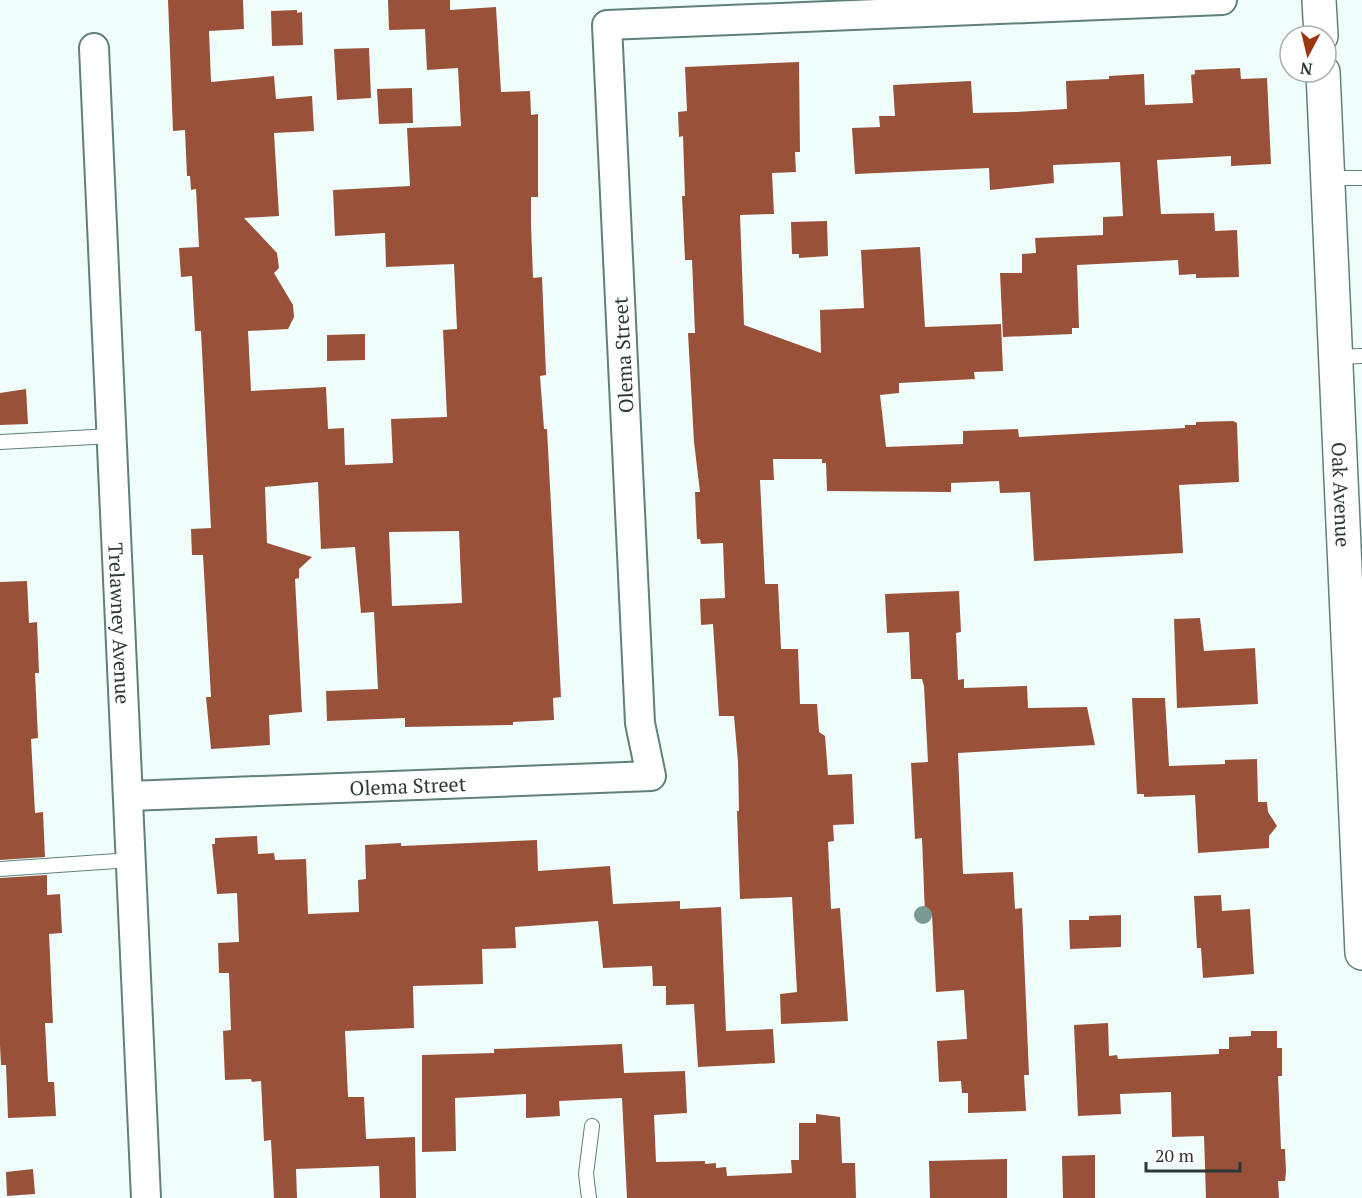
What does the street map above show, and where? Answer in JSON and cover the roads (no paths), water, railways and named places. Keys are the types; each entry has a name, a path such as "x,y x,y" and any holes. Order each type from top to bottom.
{"street":[{"name":"Olema Street","path":"129,796 651,776 640,723 607,25 1222,0"},
{"path":"1319,0 1320,24"},
{"name":"Trelawney Avenue","path":"94,48 146,1198"},
{"name":"Oak Avenue","path":"1324,84 1328,178 1349,356 1362,953"}],"lane":[{"path":"1328,178 1362,178"},
{"path":"0,442 112,436"},
{"path":"0,869 131,860"},
{"path":"589,1198 586,1174 592,1126"}]}
